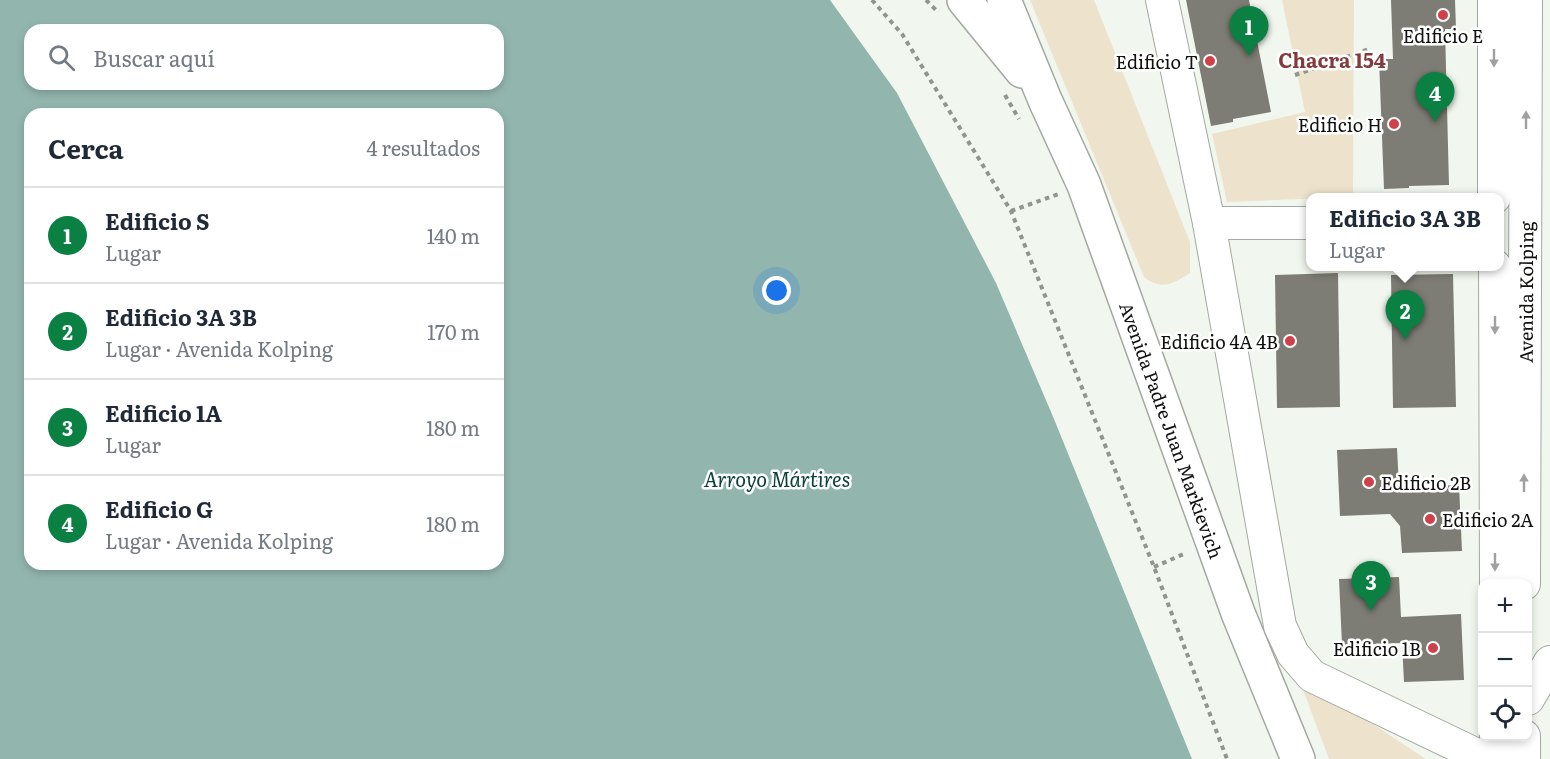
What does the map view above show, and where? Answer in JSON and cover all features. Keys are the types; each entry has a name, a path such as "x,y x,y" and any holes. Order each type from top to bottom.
{"main road":[{"name":"Avenida Padre Juan Markievich","path":"964,0 1045,100"},
{"name":"Avenida Padre Juan Markievich","path":"1004,0 1045,100 1084,185 1238,613 1298,759"}],"street":[{"path":"1162,0 1209,223 1280,627 1293,654 1312,676 1475,754 1481,759"},
{"path":"1494,0 1494,183 1538,169"},
{"name":"Avenida Kolping","path":"1524,579 1512,224 1538,169 1526,0"},
{"path":"1209,223 1306,223"},
{"name":"Avenida Kolping","path":"1495,271 1496,579"},
{"path":"1532,691 1550,662"},
{"path":"1496,741 1496,759"},
{"path":"1524,741 1524,759"}],"path":[{"path":"872,0 902,34 1011,211 1154,567 1227,759"},
{"path":"1295,75 1369,49"},
{"path":"1011,211 1064,192"},
{"path":"1154,567 1192,550"}],"shaded area":[{"path":"1030,0 1094,0 1190,242 1190,273 1178,280 1162,285 1144,277"},
{"path":"1282,0 1354,0 1353,193 1306,193 1306,199 1227,202 1212,134 1305,112"},
{"path":"1297,674 1426,759 1329,759"}],"water":[{"name":"Arroyo Mártires","path":"0,0 830,0 897,93 996,283 1054,419 1192,759 0,759"}],"building":[{"path":"1186,0 1249,0 1271,112 1233,119 1233,122 1211,126"},
{"path":"1391,0 1455,0 1456,29 1445,29 1449,185 1384,189 1379,59 1393,59"},
{"name":"Edificio 4A 4B","path":"1338,273 1340,407 1277,408 1275,275"},
{"path":"1453,274 1456,407 1393,408 1391,275"},
{"path":"1397,448 1399,487 1459,485 1462,551 1402,553 1400,526 1390,514 1340,516 1337,450"},
{"path":"1399,577 1401,617 1461,614 1464,680 1404,682 1402,643 1342,645 1339,579"}],"place":[{"name":"Edificio E","path":"1443,15"},
{"name":"Edificio S","path":"1249,56"},
{"name":"Edificio T","path":"1210,61"},
{"name":"Edificio G","path":"1435,122"},
{"name":"Edificio H","path":"1394,124"},
{"name":"Edificio 3A 3B","path":"1405,340"},
{"name":"Edificio 4A 4B","path":"1290,341"},
{"name":"Edificio 2B","path":"1369,482"},
{"name":"Edificio 2A","path":"1430,519"},
{"name":"Edificio 1A","path":"1371,611"},
{"name":"Edificio 1B","path":"1433,648"}],"district":[{"name":"Chacra 154","path":"1332,59"}]}
